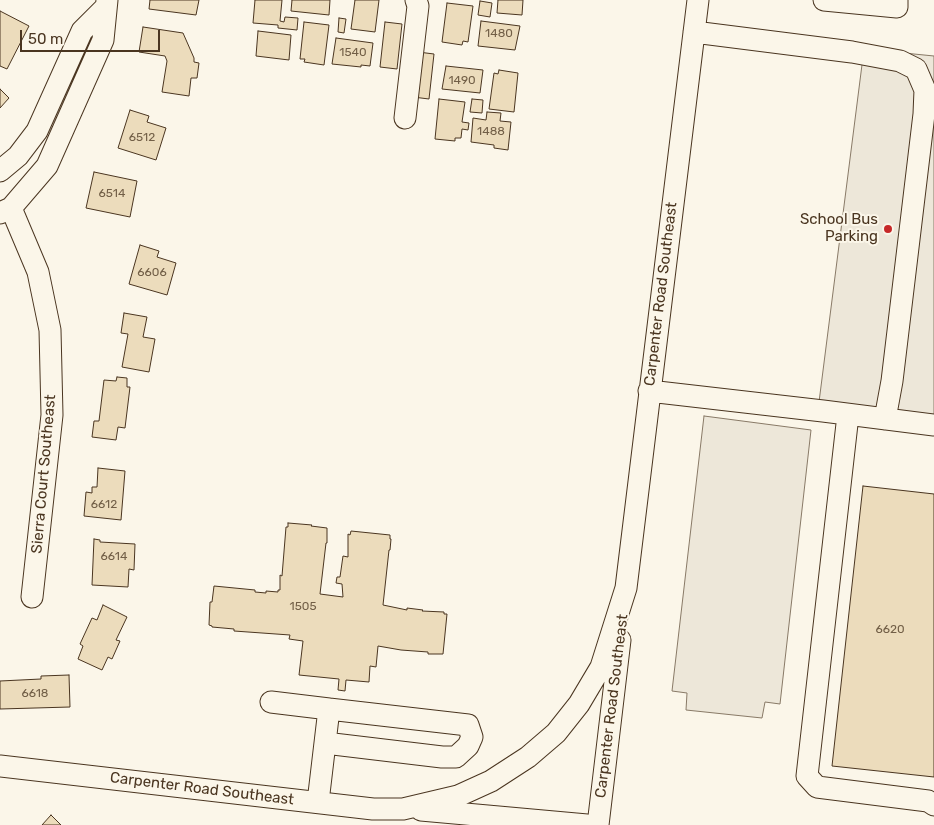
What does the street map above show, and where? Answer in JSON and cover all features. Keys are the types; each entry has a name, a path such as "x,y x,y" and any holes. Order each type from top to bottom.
{"street":[{"path":"404,118 418,6 416,0"},
{"name":"Carpenter Road Southeast","path":"404,809 586,825 626,588 698,0"},
{"path":"824,0 897,7 897,0"},
{"path":"0,172 18,156 37,131 82,31 106,4"},
{"path":"5,210 46,166 104,40 106,4"},
{"path":"694,32 852,52 900,61 916,69 925,90 929,115 885,419"},
{"name":"Sierra Court Southeast","path":"5,210 38,272 50,330 52,415 32,597"},
{"path":"649,392 934,426"},
{"path":"848,415 807,776 817,788 928,801 934,805"},
{"name":"Carpenter Road Southeast","path":"0,766 318,802 375,817 458,796 491,781 528,757 556,733 579,704 601,667 626,588"},
{"path":"271,702 468,725 472,737 468,746 456,757 325,743"},
{"path":"318,802 329,709"}],"shaded area":[{"name":"School Bus Parking","path":"864,49 934,56 934,416 819,402"},
{"path":"704,416 811,430 780,704 765,702 762,718 686,710 687,693 672,691"}],"building":[{"path":"150,0 199,0 196,15 149,9"},
{"path":"255,0 282,0 280,21 284,22 285,17 298,18 297,30 278,28 278,25 253,23"},
{"path":"292,0 330,0 329,15 291,11"},
{"path":"355,0 379,0 375,32 351,29"},
{"path":"498,0 523,0 522,15 497,13"},
{"path":"480,1 492,3 490,17 478,15"},
{"path":"447,3 473,6 468,42 463,41 462,45 442,42"},
{"path":"0,11 29,26 7,69 0,66"},
{"path":"339,18 346,19 344,33 338,32"},
{"path":"481,21 520,26 515,50 478,46"},
{"path":"304,22 329,25 324,65 304,62 305,59 300,59"},
{"path":"385,22 402,24 397,69 380,67"},
{"path":"143,27 183,33 194,62 199,63 197,78 191,78 189,96 162,92 167,61 165,56 139,52"},
{"path":"258,31 291,35 289,60 256,56"},
{"path":"336,38 373,43 370,66 332,64"},
{"path":"418,52 434,54 429,99 413,97"},
{"path":"446,66 483,70 480,93 442,89"},
{"path":"499,70 518,73 514,112 489,109 494,73 498,74"},
{"path":"0,89 9,98 0,108"},
{"path":"439,99 465,102 462,122 469,123 468,130 462,129 461,138 455,138 455,141 435,139"},
{"path":"472,99 483,100 482,113 470,112"},
{"path":"130,110 149,116 147,122 166,128 156,160 118,148"},
{"path":"487,112 501,113 500,121 511,122 508,150 494,148 494,145 471,142 473,118 486,120"},
{"path":"94,172 137,181 130,217 86,208"},
{"path":"140,245 159,251 157,257 176,263 167,295 129,284"},
{"path":"124,313 147,317 143,337 155,339 149,372 122,367 128,334 121,333"},
{"path":"117,377 127,378 127,387 130,387 125,428 118,427 116,440 92,437 94,421 99,421 104,380 116,381"},
{"path":"98,468 125,471 121,520 84,516 86,492 92,493 92,487 97,487"},
{"path":"863,486 934,494 934,777 832,766"},
{"path":"288,523 327,528 327,543 320,594 343,597 342,584 336,583 337,577 340,577 343,556 348,557 348,534 350,535 351,531 390,535 383,605 407,610 407,608 444,612 444,614 447,614 443,654 428,654 428,652 378,646 376,667 370,666 369,682 346,680 345,691 338,690 339,679 299,675 303,641 289,639 290,635 234,631 234,629 212,627 209,625 210,602 212,602 214,586 255,590 255,592 266,593 266,591 278,592 280,590 280,575 282,576 286,527 288,527"},
{"path":"94,539 100,540 100,542 135,544 134,570 129,569 128,587 92,585"},
{"path":"103,605 127,617 116,640 120,641 112,659 108,657 102,670 78,659 83,646 80,644 92,618 97,620"},
{"path":"69,675 70,707 0,709 0,681 41,679 41,676"},
{"path":"51,815 61,825 42,825"}],"place":[{"name":"School Bus Parking","path":"888,229"}]}
